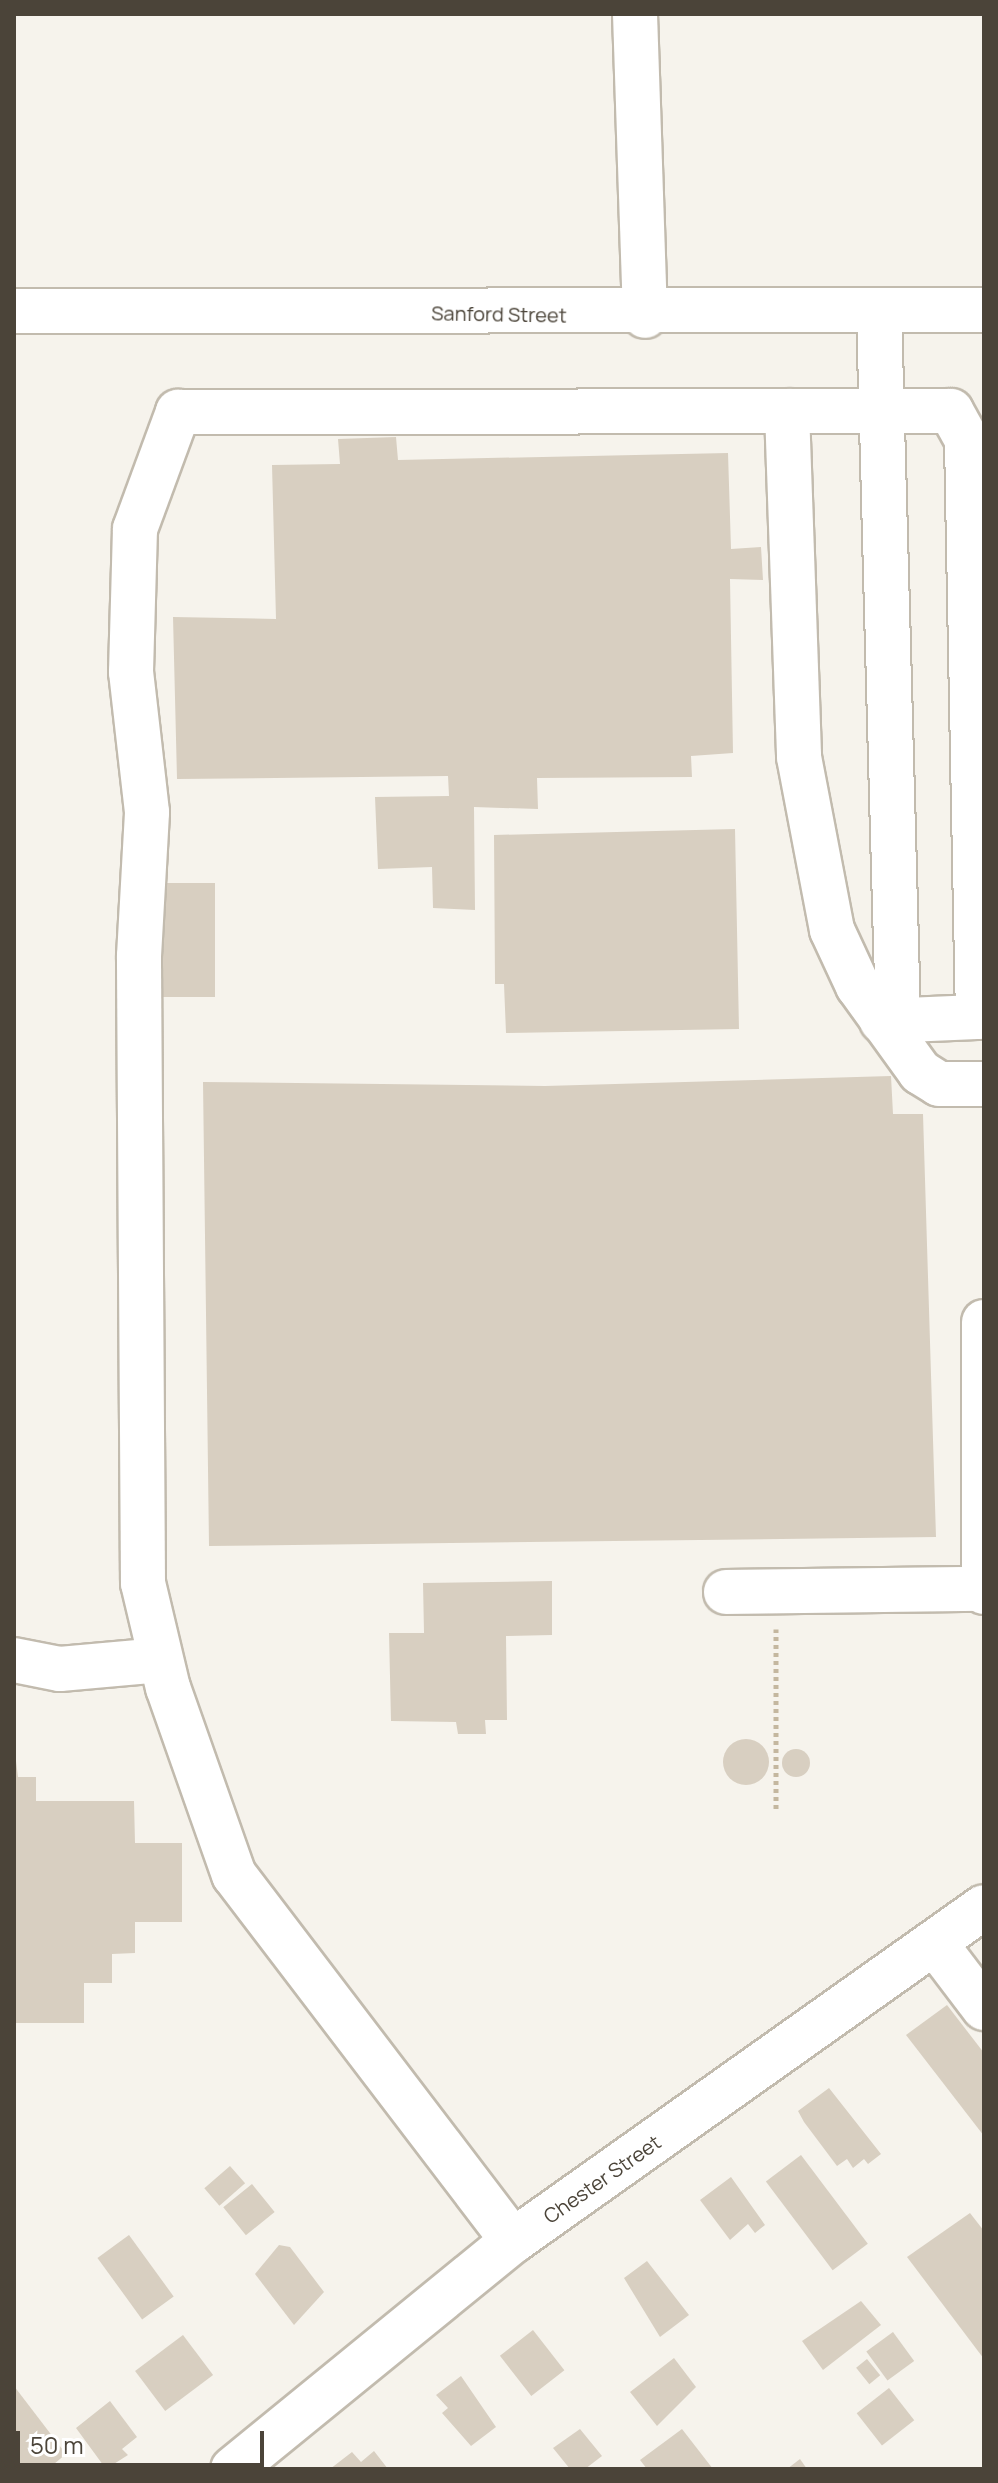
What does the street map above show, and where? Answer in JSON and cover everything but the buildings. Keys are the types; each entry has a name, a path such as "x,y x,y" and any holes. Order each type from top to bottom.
{"street":[{"path":"635,14 645,316"},
{"name":"Sanford Street","path":"14,311 645,316 984,310"},
{"path":"879,312 890,1021"},
{"path":"787,411 806,807 832,930 920,1072 939,1084 984,1084"},
{"path":"513,2241 234,1875 161,1660 143,1583 139,956 147,812 131,672 135,529 178,412 951,411 967,440 978,1017 890,1021"},
{"path":"726,1592 982,1591 984,1322"},
{"path":"14,1660 60,1669 161,1660"},
{"name":"Chester Street","path":"261,2461 513,2241 937,1946 984,1907"},
{"path":"937,1946 984,2008"}],"path":[{"path":"775,1592 776,1811"}]}
